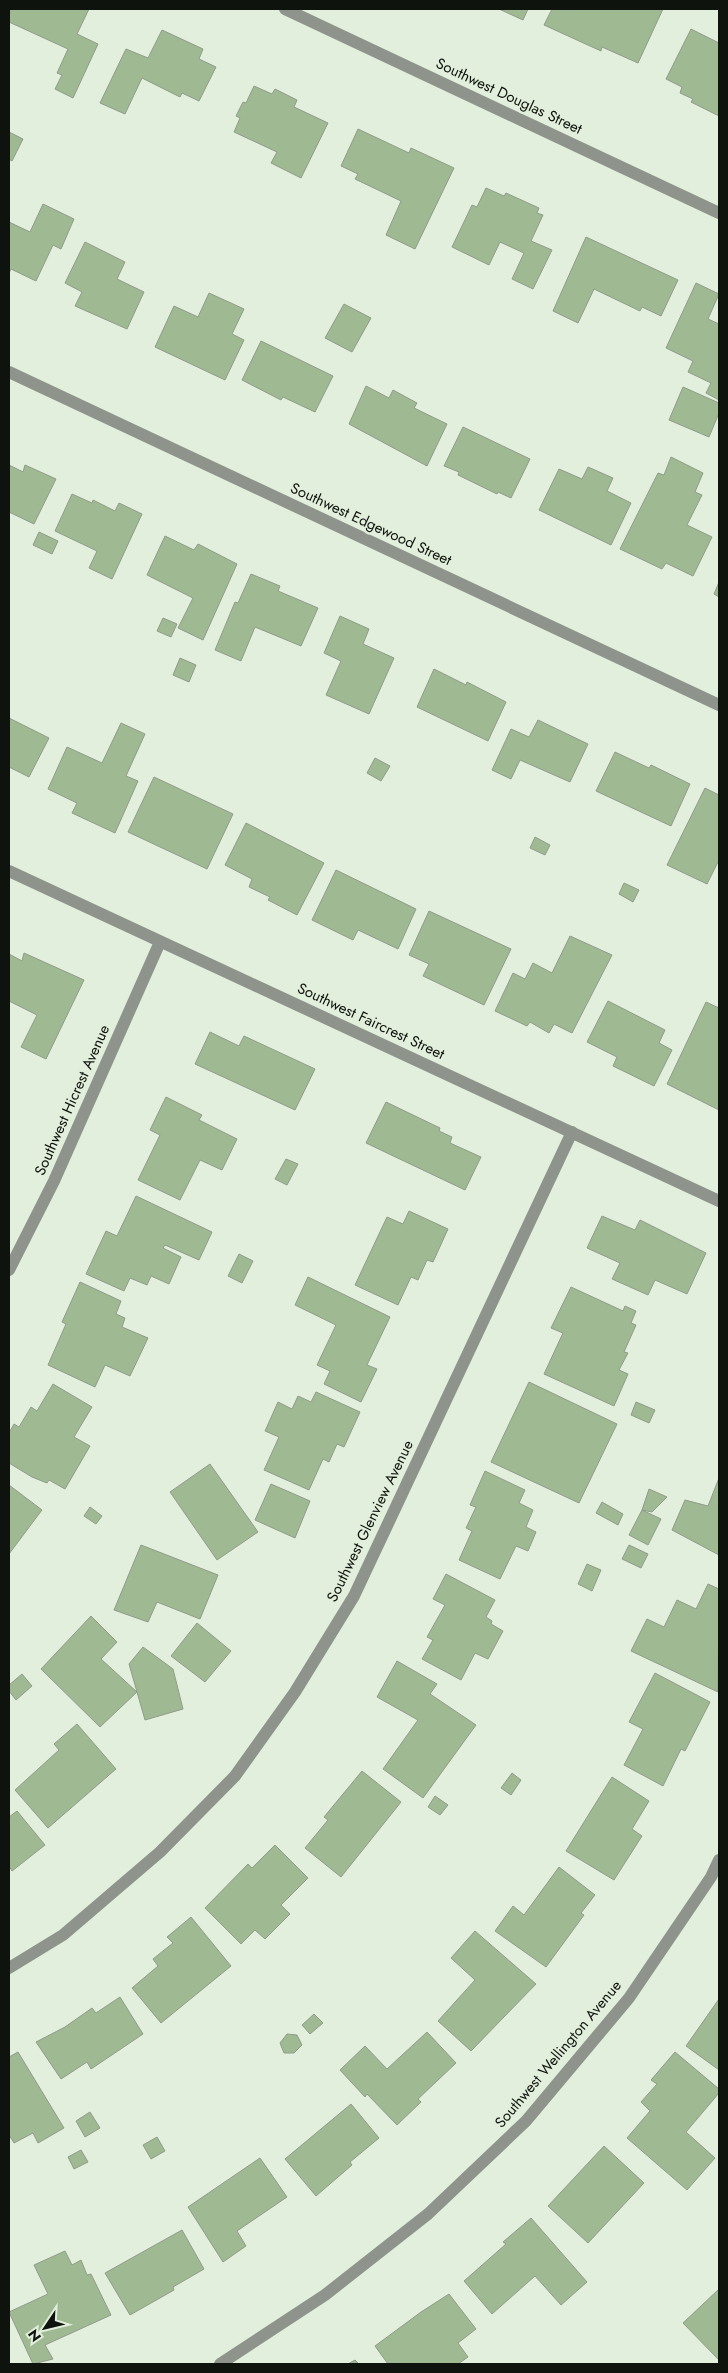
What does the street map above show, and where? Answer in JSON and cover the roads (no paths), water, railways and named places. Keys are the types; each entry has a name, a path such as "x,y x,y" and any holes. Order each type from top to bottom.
{"street":[{"name":"Southwest Douglas Street","path":"285,9 719,213"},
{"name":"Southwest Edgewood Street","path":"9,372 719,705"},
{"name":"Southwest Faircrest Street","path":"9,871 719,1201"},
{"name":"Southwest Hicrest Avenue","path":"9,1270 54,1181 160,942"},
{"name":"Southwest Glenview Avenue","path":"9,1968 63,1935 160,1852 235,1776 295,1692 354,1596 572,1132"},
{"name":"Southwest Wellington Avenue","path":"220,2364 325,2295 428,2214 526,2121 629,1998 711,1877 719,1860"}]}
